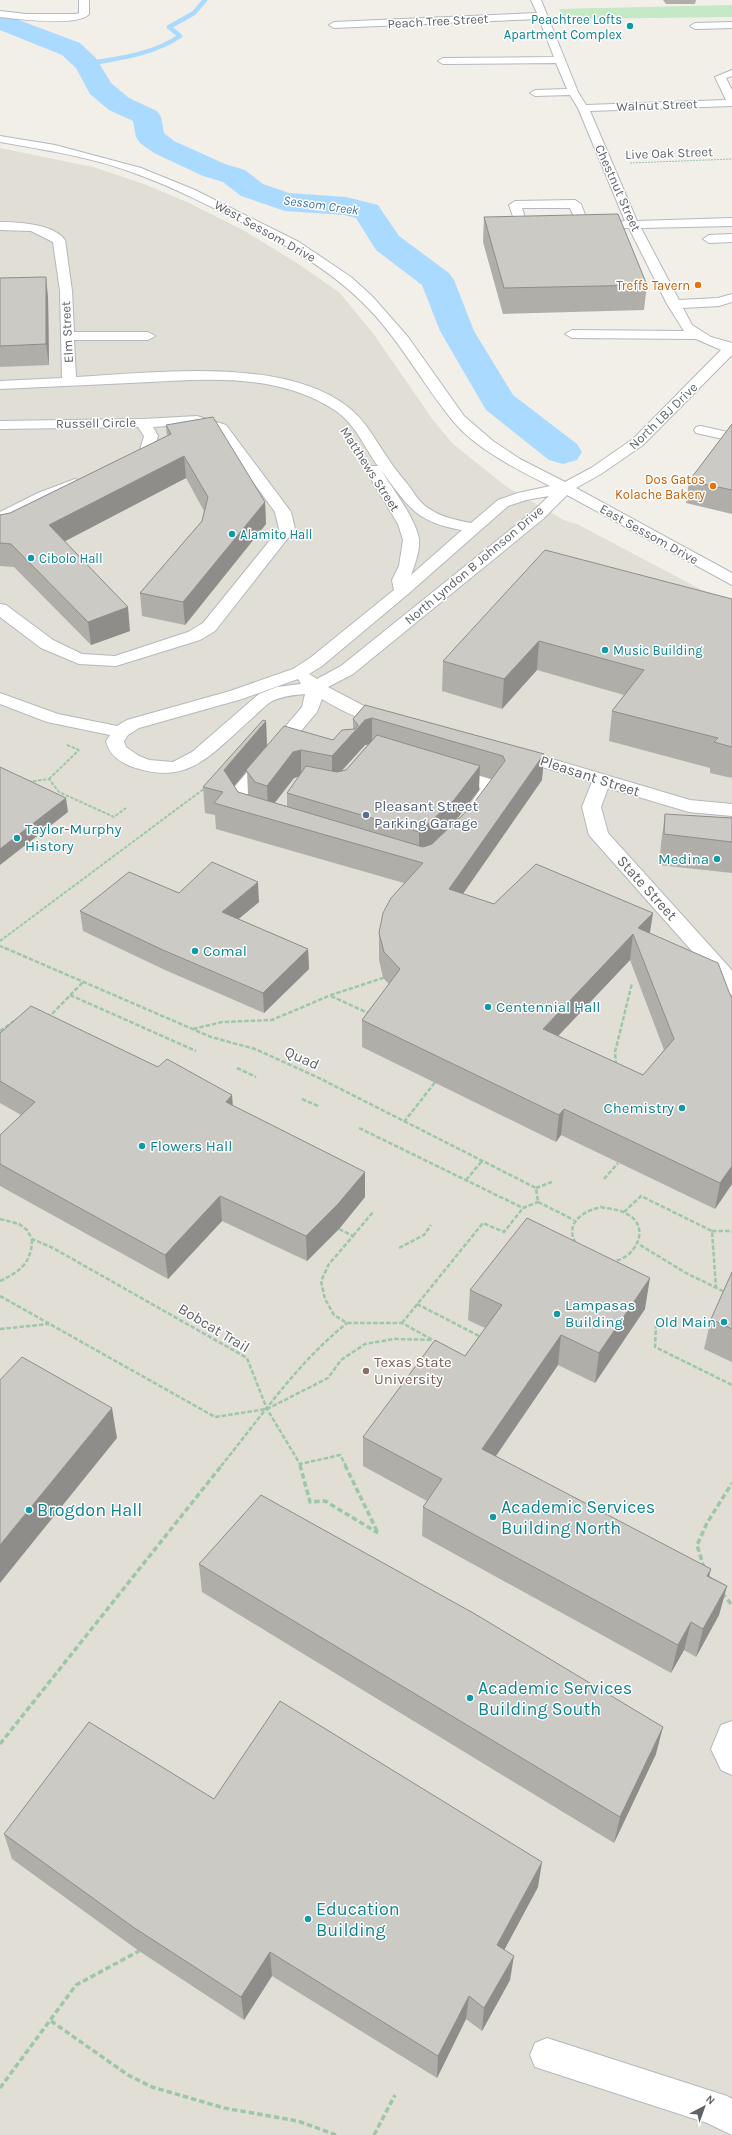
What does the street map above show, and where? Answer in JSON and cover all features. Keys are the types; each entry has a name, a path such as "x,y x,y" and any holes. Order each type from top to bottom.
{"street":[{"path":"0,14 26,17 78,17 84,14 84,0"},
{"name":"Chestnut Street","path":"536,0 573,92 583,108 633,224 674,304 687,327 696,335 706,340 732,348"},
{"name":"Peach Tree Street","path":"334,25 543,16"},
{"path":"695,26 732,25"},
{"path":"443,61 561,60"},
{"path":"553,73 566,73"},
{"path":"732,73 720,77 732,102"},
{"path":"535,93 573,92"},
{"name":"Walnut Street","path":"583,108 732,102"},
{"name":"West Sessom Drive","path":"0,139 55,148 137,170 191,192 295,244 346,280 368,299 403,340 459,419 473,433 515,462 566,488"},
{"path":"552,225 522,225 515,205 575,204 583,225"},
{"path":"612,225 732,222"},
{"path":"567,225 597,225"},
{"name":"Elm Street","path":"0,226 36,228 50,233 59,240 68,336 69,381"},
{"path":"708,239 732,238"},
{"path":"50,283 64,283"},
{"path":"674,304 720,302 732,298"},
{"path":"572,334 602,332 675,336 696,335"},
{"path":"68,336 148,336"},
{"name":"North LBJ Drive","path":"566,488 606,465 638,442 732,348"},
{"name":"Matthews Street","path":"0,385 101,380 113,378 209,375 244,377 284,384 317,394 340,408 357,422 417,507 434,519 476,528"},
{"name":"Matthews Street","path":"101,380 112,382 209,380 260,386 300,397 321,408 339,422 351,438 406,524 411,540 407,566 400,580 402,591"},
{"path":"0,609 47,644 79,659 116,661 194,636 209,627 287,529 283,512 221,428 197,420 143,423"},
{"name":"Russell Circle","path":"0,425 143,423 152,436 147,452 115,469"},
{"path":"701,430 732,437"},
{"path":"0,518 43,496 86,480"},
{"name":"North Lyndon B Johnson Drive","path":"566,488 537,516 347,670 315,687 283,691 265,698 188,763 173,768 151,768 135,763 124,755 117,747 116,740 120,732 133,724 151,718 177,713 236,695 299,673 316,662 504,504 523,496 566,488"},
{"name":"East Sessom Drive","path":"566,488 732,580"},
{"path":"445,554 476,565"},
{"path":"299,673 315,687 344,705 377,717 407,724"},
{"path":"273,820 248,813 236,796 298,734 310,708 315,687"},
{"path":"0,698 53,718 120,732"},
{"name":"Pleasant Street","path":"497,748 558,765 688,806 732,810"},
{"path":"433,768 493,786 466,823"},
{"name":"State Street","path":"602,780 593,798 590,811 599,835 722,972 732,988"},
{"path":"732,1735 726,1749 732,1760"},
{"path":"548,2055 714,2108 732,2118"}],"path":[{"name":"Live Oak Street","path":"608,164 732,159"},
{"path":"21,783 49,779 79,750 63,743"},
{"path":"49,779 59,792 114,817 126,808"},
{"path":"0,941 210,784"},
{"name":"Quad","path":"0,946 211,1037 255,1049 317,1077 536,1188"},
{"path":"193,1029 222,1022 272,1020 331,995 383,978"},
{"path":"42,1017 52,1014 83,982"},
{"path":"617,1067 615,1052 632,983"},
{"path":"70,995 196,1051"},
{"path":"331,995 377,1016"},
{"path":"0,1032 13,1021 24,1017"},
{"path":"237,1068 256,1077"},
{"path":"404,1122 436,1081"},
{"path":"302,1099 318,1106"},
{"path":"359,1128 523,1208"},
{"path":"466,1180 482,1161"},
{"path":"604,1179 618,1162"},
{"path":"538,1202 536,1188 552,1182"},
{"path":"624,1212 641,1196 712,1231 732,1231"},
{"path":"402,1323 483,1223 504,1232 523,1208 538,1202 574,1220"},
{"path":"601,1207 624,1212 633,1218 639,1227 641,1236 640,1244 634,1252 619,1259 602,1260 590,1256 581,1251 573,1239 572,1227 574,1220 586,1211 601,1207"},
{"path":"373,1212 329,1264 321,1281 325,1298 334,1315 347,1323 402,1323 440,1344"},
{"name":"Bobcat Trail","path":"0,1219 19,1224 27,1230 32,1239 53,1248 247,1358 267,1409 300,1464 310,1502 325,1501 378,1533 340,1455 300,1464"},
{"path":"399,1248 424,1235 431,1225"},
{"path":"339,1229 353,1236"},
{"path":"712,1231 716,1288"},
{"path":"0,1281 12,1276 26,1264 33,1249 32,1239"},
{"path":"640,1244 686,1273 729,1294"},
{"path":"586,1262 590,1256"},
{"path":"0,1296 215,1417 267,1409 328,1378 341,1360 365,1344 394,1339 434,1340"},
{"path":"417,1304 485,1339"},
{"path":"0,1744 267,1409 304,1360 327,1338 347,1323"},
{"path":"0,1329 51,1324"},
{"path":"656,1324 655,1347 732,1385"},
{"path":"706,1573 697,1545 706,1524 732,1483"},
{"path":"719,1589 732,1605"},
{"path":"0,2088 51,2021 76,1985 139,1951"},
{"path":"51,2021 128,2075 152,2087 224,2108 298,2121 336,2135"},
{"path":"374,2135 395,2095"}],"shaded area":[{"name":"Texas State University","path":"0,148 93,167 144,184 187,202 243,230 297,263 340,293 375,336 433,420 453,444 507,487 564,520 579,525 732,606 732,2135 0,2135"}],"green space":[{"path":"732,5 732,17 565,19 559,9"}],"building":[{"path":"618,214 647,285 504,288 484,217"},
{"path":"46,277 46,344 0,346 0,278"},
{"path":"213,417 265,502 183,602 140,593 202,521 208,497 184,456 49,525 128,607 88,622 11,544 0,543 0,515 10,513 171,434 166,425"},
{"path":"732,424 732,490 689,481"},
{"name":"Music Building","path":"545,550 732,599 732,747 714,742 718,738 612,711 644,670 539,641 504,679 443,661"},
{"path":"365,705 544,754 449,889 494,904 536,864 653,913 638,928 718,963 732,998 732,1166 720,1183 564,1109 559,1115 362,1020 400,969 384,952 379,933 383,913 391,898 423,863 214,803 223,792 203,787 263,720 266,721 224,770 238,792 423,847 432,844 470,808 505,761 503,756 372,718 365,720 332,756 301,750 293,752 267,786 255,782 246,770 284,726 333,740 342,730 355,729 358,725 353,719","holes":["633,934 674,1039 643,1075 543,1029"]},
{"path":"377,735 480,766 454,800 419,832 287,793 306,766 337,772 346,770"},
{"name":"Taylor-Murphy History","path":"0,767 66,798 0,849"},
{"path":"665,814 732,818 732,842 664,834"},
{"name":"Comal","path":"212,862 258,882 222,912 308,949 263,993 163,950 80,911 129,872 179,893"},
{"name":"Flowers Hall","path":"31,1006 158,1067 167,1059 232,1095 226,1102 365,1172 338,1204 306,1236 220,1196 165,1255 0,1164 0,1135 35,1102 0,1081 0,1033"},
{"path":"527,1218 650,1278 599,1353 561,1335 482,1449 711,1569 707,1576 727,1586 703,1629 691,1622 678,1645 423,1507 442,1479 363,1437 435,1340 465,1356 502,1305 470,1290"},
{"path":"732,1272 732,1329 711,1319"},
{"name":"Brogdon Hall","path":"22,1357 112,1408 0,1545 0,1380"},
{"name":"Academic Services Building South","path":"261,1495 475,1614 663,1727 620,1817 199,1564"},
{"name":"Education Building","path":"280,1701 542,1862 497,1945 514,1956 484,2008 469,1996 438,2056 270,1952 241,1997 133,1927 4,1834 89,1722 214,1799"}],"waterway":[{"path":"87,64 123,58 158,48 180,36 169,27 194,13 205,0"},
{"name":"Sessom Creek","path":"0,21 71,49 87,64 100,88 119,104 147,117 150,137 164,147 214,170 234,176 252,190 285,202 346,206 367,212 387,243 437,280 457,331 499,402 563,452"}],"place":[{"name":"Peachtree Lofts Apartment Complex","path":"630,26"},
{"name":"Treffs Tavern","path":"698,285"},
{"name":"Dos Gatos Kolache Bakery","path":"713,486"},
{"name":"Alamito Hall","path":"232,534"},
{"name":"Cibolo Hall","path":"31,558"},
{"name":"Music Building","path":"605,650"},
{"name":"Pleasant Street Parking Garage","path":"366,815"},
{"name":"Taylor-Murphy History","path":"17,838"},
{"name":"Medina","path":"717,859"},
{"name":"Comal","path":"195,951"},
{"name":"Centennial Hall","path":"488,1007"},
{"name":"Chemistry","path":"682,1108"},
{"name":"Flowers Hall","path":"142,1146"},
{"name":"Lampasas Building","path":"557,1314"},
{"name":"Old Main","path":"724,1322"},
{"name":"Texas State University","path":"366,1371"},
{"name":"Brogdon Hall","path":"29,1510"},
{"name":"Academic Services Building North","path":"493,1517"},
{"name":"Academic Services Building South","path":"470,1698"},
{"name":"Education Building","path":"308,1919"}]}
